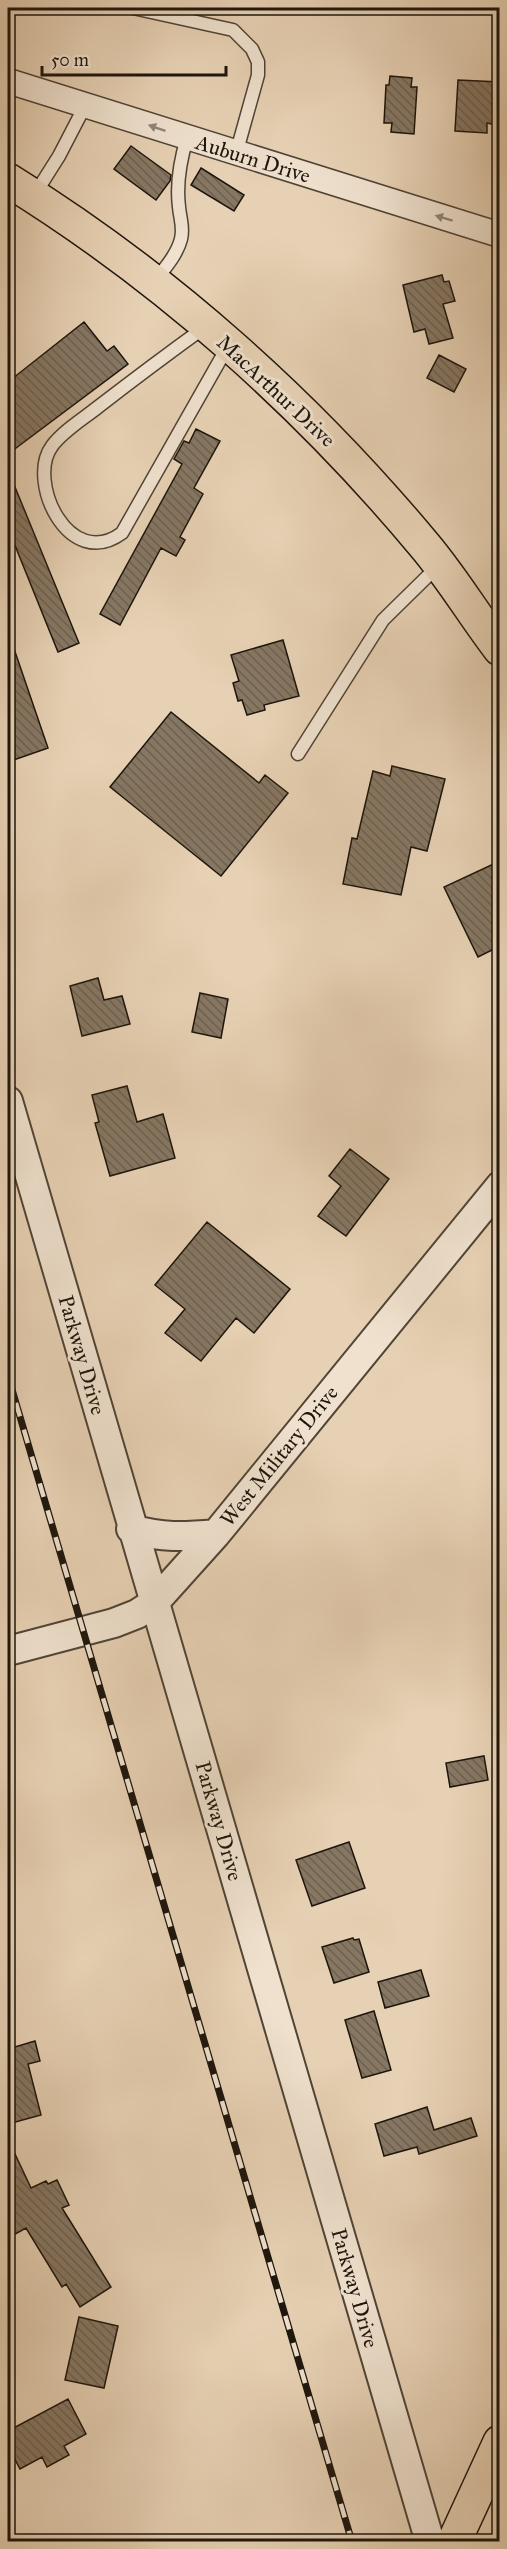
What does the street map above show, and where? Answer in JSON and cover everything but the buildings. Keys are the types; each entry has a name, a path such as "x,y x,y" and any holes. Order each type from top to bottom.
{"main road":[{"name":"MacArthur Drive","path":"20,188 90,235 153,283 217,335 296,406 352,463 426,547 500,649"},
{"path":"454,2541 500,2442"}],"street":[{"name":"Auburn Drive","path":"8,81 500,235"},
{"name":"Parkway Drive","path":"8,1101 131,1529 430,2541"},
{"name":"West Military Drive","path":"8,1651 114,1623 137,1614 154,1603 216,1534 500,1186"},
{"path":"131,1529 154,1536 216,1534"}],"lane":[{"path":"133,8 232,30 252,49 258,62 258,75 236,154"},
{"path":"20,188 59,156 86,105"},
{"path":"153,283 172,259 181,240 183,224 179,209 178,183 180,162 187,138"},
{"path":"217,335 122,533 104,543 94,544 73,536 54,512 44,478 51,447 85,417 217,335"},
{"path":"298,754 383,620 439,565"}],"railway":[{"path":"8,1376 352,2542"}]}
